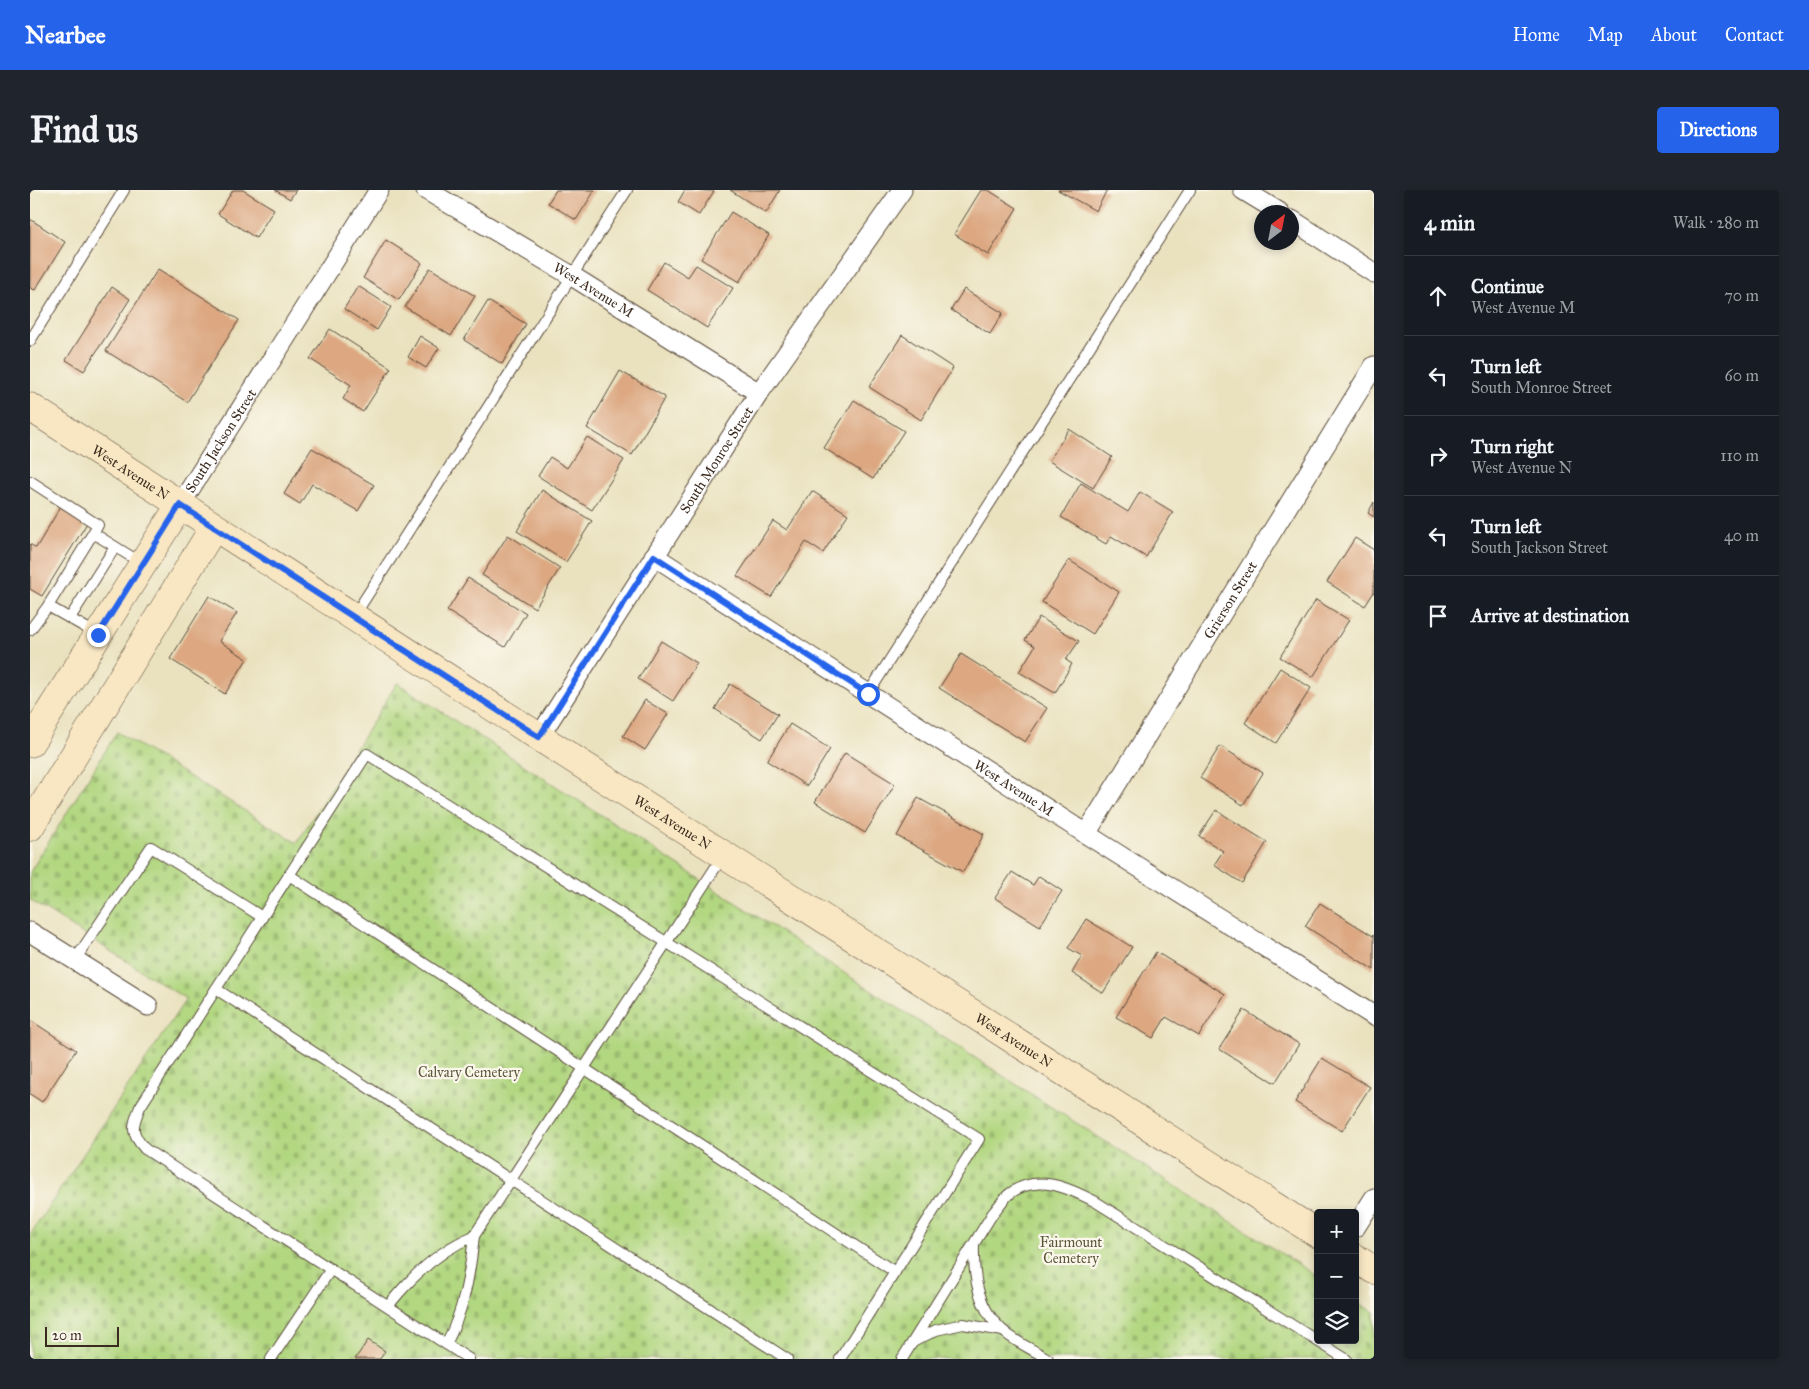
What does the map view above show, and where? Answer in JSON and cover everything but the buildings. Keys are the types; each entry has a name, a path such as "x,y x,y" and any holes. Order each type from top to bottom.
{"main road":[{"name":"West Avenue N","path":"30,407 539,737 1314,1231"},
{"name":"South Jackson Street","path":"32,734 98,635 180,505"},
{"path":"30,827 214,527"},
{"path":"1359,1261 1374,1270"}],"street":[{"name":"South Jackson Street","path":"180,505 380,190"},
{"name":"West Avenue M","path":"426,190 572,276 759,394"},
{"name":"South Monroe Street","path":"539,737 759,394 902,190"},
{"path":"1243,190 1268,205"},
{"path":"1299,225 1374,273"},
{"name":"Grierson Street","path":"1086,834 1374,366"},
{"name":"West Avenue M","path":"654,556 1086,834 1374,1016"},
{"path":"30,932 148,1006"},
{"path":"1359,1222 1374,1198"}],"lane":[{"path":"30,341 124,190"},
{"path":"354,617 627,190"},
{"path":"868,694 1190,190"},
{"path":"30,481 98,525 48,606 30,630"},
{"path":"93,533 143,564"},
{"path":"70,618 115,547"},
{"path":"48,606 98,635"},
{"path":"469,1359 145,1149 135,1138 133,1123 140,1107 367,754 979,1139 840,1359"},
{"path":"76,960 151,847 262,917"},
{"path":"446,1344 459,1315 468,1281 474,1236 723,855"},
{"path":"289,875 895,1272"},
{"path":"216,989 787,1359"},
{"path":"902,1359 993,1213 1008,1195 1025,1186 1040,1183 1056,1184 1096,1202 1346,1359"},
{"path":"388,1306 401,1290 438,1256 456,1243 474,1236"},
{"path":"974,1243 975,1273 980,1300 1003,1331 1048,1359"},
{"path":"271,1359 331,1269"},
{"path":"912,1343 936,1330 963,1324 1003,1331"}],"green space":[{"name":"Calvary Cemetery","path":"397,683 1037,1098 1314,1274 1314,1344 1359,1344 1359,1303 1374,1312 1374,1359 30,1359 30,1235 186,999 30,900 30,872 117,732 297,843"}],"route":[{"path":"98,635 180,505 539,737 654,556 868,694"}],"park label":[{"name":"Fairmount Cemetery","path":"1071,1250"}]}
